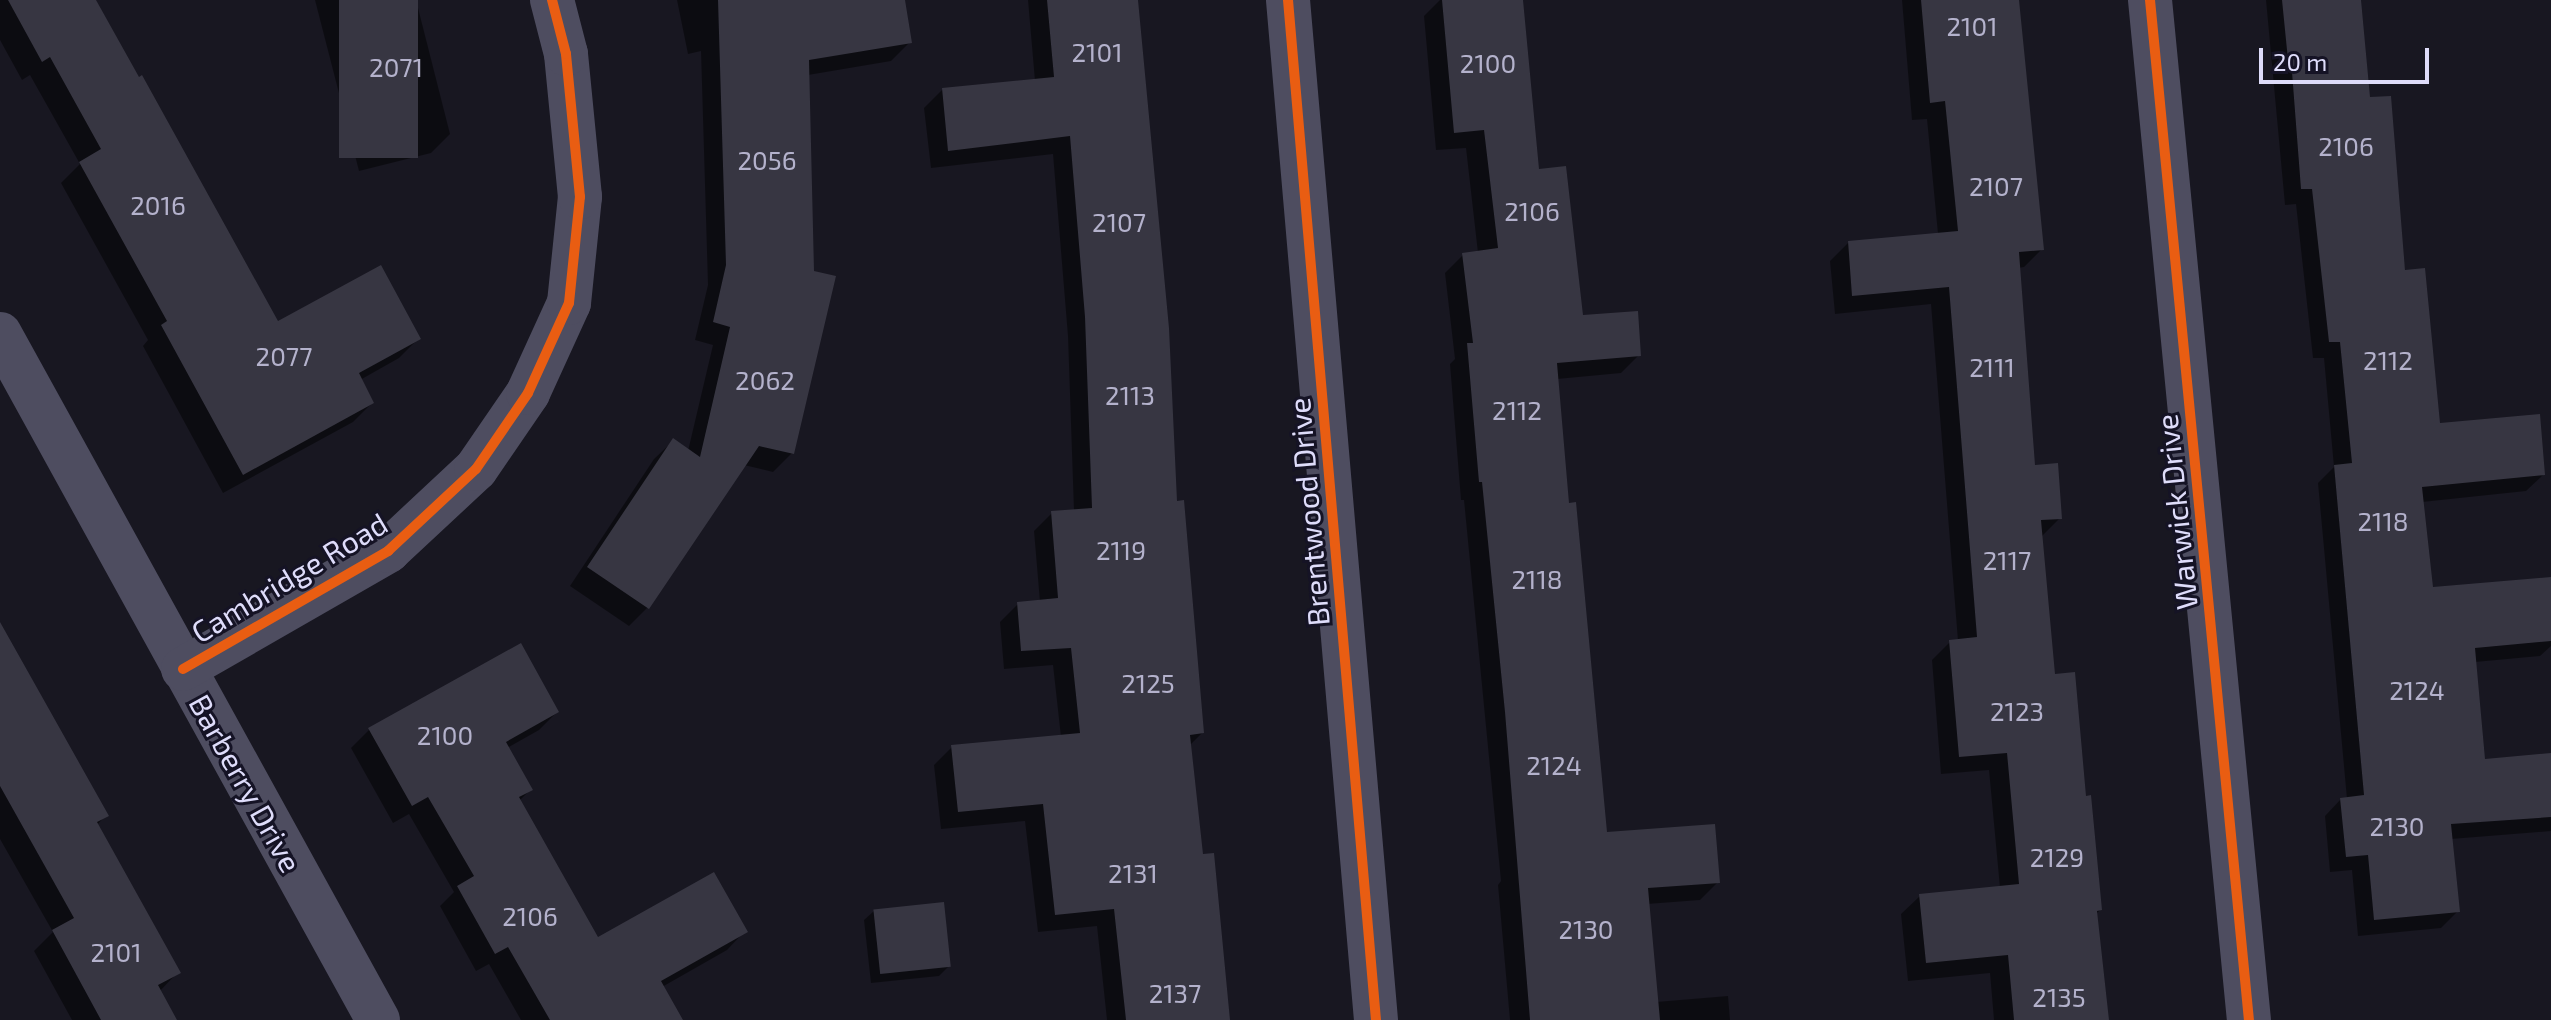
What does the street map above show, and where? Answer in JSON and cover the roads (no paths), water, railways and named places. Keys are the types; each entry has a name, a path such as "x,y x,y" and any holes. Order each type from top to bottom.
{"street":[{"name":"Cambridge Road","path":"183,669 388,551 476,469 528,393 569,303 580,197 566,54 552,0"},
{"name":"Brentwood Drive","path":"1288,0 1376,1020"},
{"name":"Warwick Drive","path":"2150,0 2249,1020"},
{"name":"Barberry Drive","path":"0,334 378,1020"}]}
